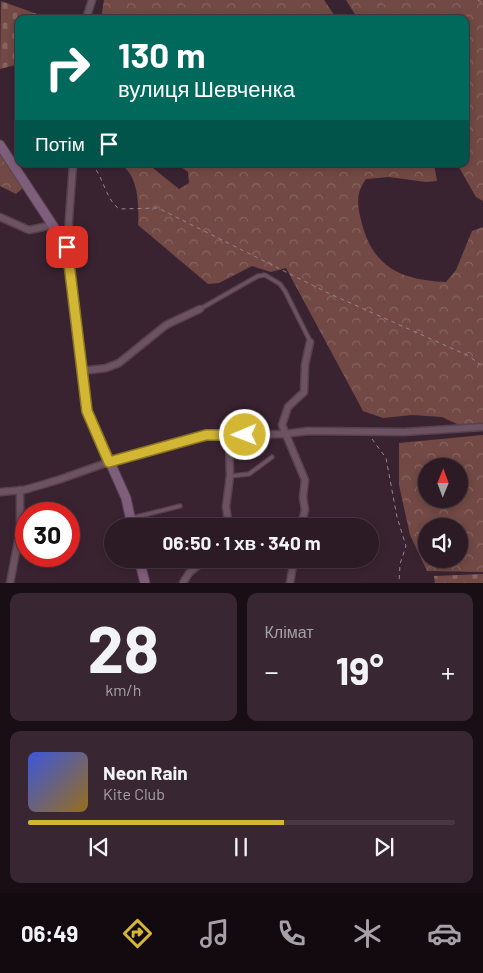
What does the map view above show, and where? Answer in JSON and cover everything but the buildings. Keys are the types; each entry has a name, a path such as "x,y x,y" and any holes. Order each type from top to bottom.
{"street":[{"path":"87,15 92,0"},
{"path":"0,145 15,162"},
{"path":"18,167 67,247"},
{"path":"73,167 67,247 87,411 126,498 130,518"},
{"path":"0,217 29,230 53,225"},
{"path":"82,371 106,368 119,363 166,325 200,309"},
{"path":"303,518 305,510 302,497 305,480 282,426 285,412 304,392 306,387 305,366 310,342"},
{"path":"0,492 20,490 109,462 206,435 284,434 308,431 368,432 483,427"},
{"path":"228,518 226,507 230,476 229,435"},
{"path":"10,583 20,531 20,490"},
{"path":"141,568 145,583"},
{"path":"183,583 189,572 194,568"},
{"path":"290,583 292,568"}],"lane":[{"path":"200,309 258,276 265,275 280,284 285,291 310,342"},
{"path":"230,476 249,474 272,458"},
{"path":"143,518 180,506"}],"path":[{"path":"478,0 483,4"},
{"path":"94,167 111,203 119,209 158,208 328,294 469,356 483,367"},
{"path":"368,432 386,458 397,517 406,546 400,564 399,583"}],"green space":[{"path":"104,0 324,0 334,15 102,15"},
{"path":"346,0 483,0 483,201 476,197 459,167 469,167 469,15 355,15"},
{"path":"1,1 40,15 15,15 15,65 0,69"},
{"path":"0,151 24,187 16,194 0,186"},
{"path":"124,167 152,167 179,189 189,183 188,172 181,167 435,167 437,181 426,182 389,177 366,179 360,189 358,204 366,236 372,249 381,260 390,268 402,274 430,281 446,282 456,270 472,231 483,227 483,424 457,424 442,417 412,415 383,418 363,411 286,268 271,272 252,266 219,283 208,284 138,225 138,200 134,182"},
{"path":"483,435 483,572 427,571 426,568 468,568 468,518 418,518 418,552 410,535 399,485 399,443"},
{"path":"483,574 483,583 435,583 434,576"}],"route":[{"path":"67,247 87,411 109,462 206,435 245,435"}]}
